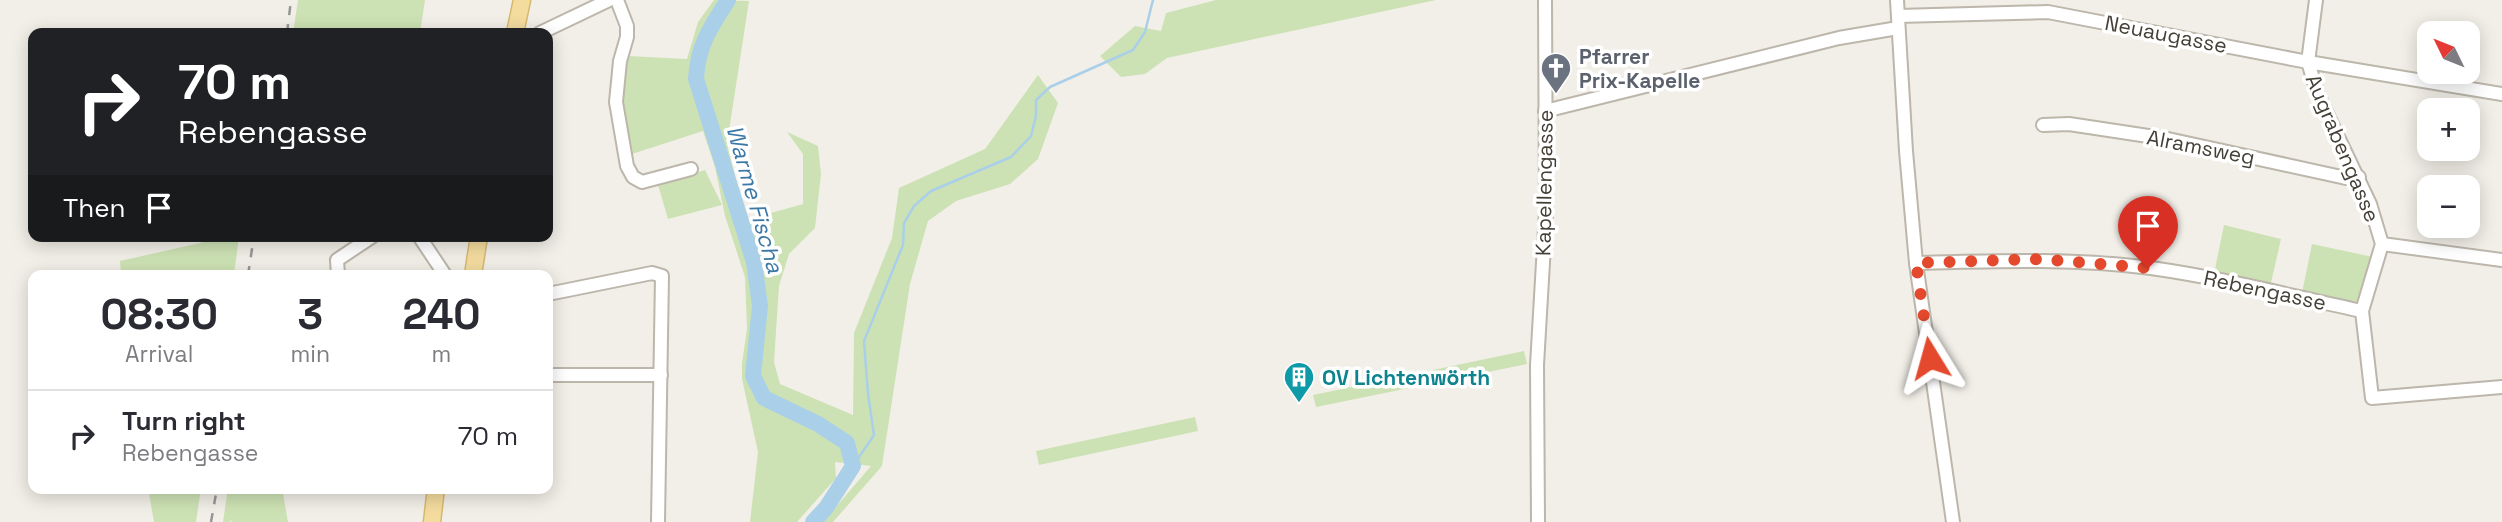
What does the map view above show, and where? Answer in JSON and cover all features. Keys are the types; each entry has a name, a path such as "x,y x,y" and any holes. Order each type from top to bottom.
{"main road":[{"path":"516,28 520,2"},
{"path":"473,270 479,242"},
{"path":"432,522 435,494"}],"street":[{"path":"550,28 609,0"},
{"path":"617,0 627,26 628,37 620,61 616,102 627,166 633,177 642,182 691,169"},
{"name":"Kapellengasse","path":"1538,522 1537,365 1546,211 1545,0"},
{"path":"1897,0 1916,263 1953,522"},
{"path":"2308,62 2316,0"},
{"name":"Neuaugasse","path":"1545,111 1898,22 2048,12 2308,62 2502,94"},
{"name":"Augrabengasse","path":"2308,62 2318,95 2370,204 2382,244 2362,311 2372,398 2502,387"},
{"name":"Alramsweg","path":"2043,125 2069,124 2168,139 2346,178 2358,177"},
{"path":"338,270 337,260 364,242"},
{"path":"423,242 442,270"},
{"path":"2382,244 2502,260"},
{"name":"Rebengasse","path":"1916,263 2041,259 2148,268 2362,311"},
{"path":"553,293 652,273 662,276 658,522"},
{"path":"553,375 661,374"}],"green space":[{"path":"298,0 425,0 421,28 294,28"},
{"path":"714,0 749,1 727,144 746,220 803,204 803,154 787,132 818,146 821,174 815,228 789,254 779,286 774,362 780,384 853,415 854,333 892,238 899,188 985,149 1038,75 1058,103 1038,159 1010,184 956,201 928,221 910,284 882,466 833,522 823,522 871,466 835,462 836,478 797,522 750,522 758,452 742,379 747,329 745,277 725,216 715,167 703,131 629,155 623,94 628,56 687,59 698,22"},
{"path":"1216,0 1436,0 1167,58 1145,74 1121,77 1100,56 1135,26 1161,31 1166,13"},
{"path":"705,170 722,205 668,219 658,185"},
{"path":"2224,225 2281,239 2270,287 2214,274"},
{"path":"204,242 238,242 235,270 121,270 120,261"},
{"path":"2312,244 2373,257 2361,299 2349,304 2302,293"},
{"path":"1524,351 1527,364 1316,407 1313,395"},
{"path":"1195,417 1198,431 1039,465 1036,451"},
{"path":"149,494 200,494 196,522 154,522"},
{"path":"227,494 283,494 288,522 223,522"}],"waterway":[{"name":"Warme Fischa","path":"728,0 702,46 696,79 754,262 760,306 753,376 764,398 818,424 847,443 853,466 826,508 813,522"},
{"path":"853,466 874,435 864,341 903,245 904,223 914,206 931,191 1011,157 1031,136 1036,116 1036,100 1050,87 1133,50 1145,32 1153,0"}],"railway":[{"path":"288,28 291,0"},
{"path":"249,270 253,242"},
{"path":"211,522 216,494"}],"place":[{"name":"Pfarrer Prix-Kapelle","path":"1556,95"},
{"name":"OV Lichtenwörth","path":"1299,404"}],"route":[{"path":"1930,358 1916,263 2041,259 2148,268"}]}
